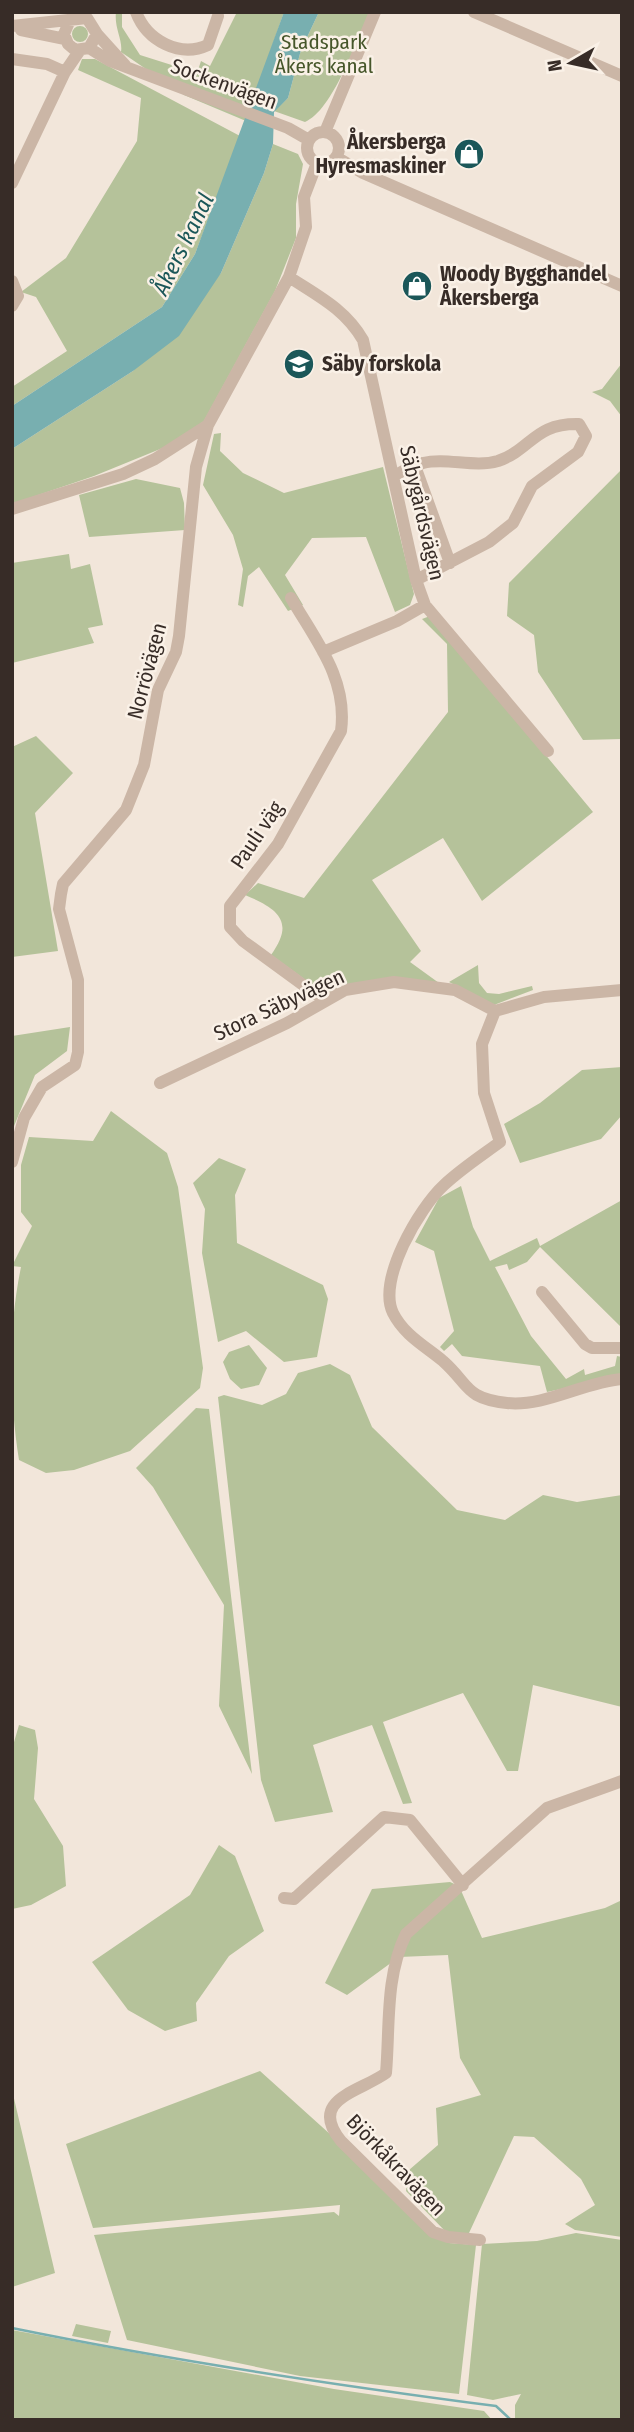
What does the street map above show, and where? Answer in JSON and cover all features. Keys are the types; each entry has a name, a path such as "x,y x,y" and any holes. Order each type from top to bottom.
{"street":[{"path":"12,183 76,46 96,31 100,12"},
{"path":"136,12 142,26 154,38 181,50 195,51 208,45 218,16"},
{"path":"326,132 375,12"},
{"path":"478,13 622,76"},
{"path":"76,46 64,28 79,16"},
{"name":"Sockenvägen","path":"12,27 79,16 91,21 96,31 125,65"},
{"name":"Sockenvägen","path":"12,27 76,46 288,128 309,140"},
{"path":"12,59 47,64 65,72"},
{"path":"326,132 337,142 336,157 327,164 317,163 308,154 309,140 315,134 326,132"},
{"path":"336,157 363,173 622,286"},
{"name":"Norrövägen","path":"12,1162 24,1118 43,1087 75,1065 78,1052 78,980 59,909 63,884 126,810 144,765 158,690 178,644 196,467 208,425 289,277 306,227 304,197 317,163"},
{"name":"Säbygårdsvägen","path":"289,277 337,307 353,322 363,340 416,580 425,605 548,751"},
{"path":"12,281 18,296 12,306"},
{"path":"393,476 423,463 495,462 509,456 537,433 560,424 579,424 586,436 578,452 532,486 513,523 489,542 416,580"},
{"path":"12,509 123,474 155,459 208,425"},
{"path":"415,466 450,563"},
{"name":"Pauli väg","path":"291,598 323,652 343,700 341,731 278,844 230,905 229,920 230,927 243,941 325,1001"},
{"path":"323,652 397,621 425,605"},
{"name":"Stora Säbyvägen","path":"160,1083 345,990 394,982 455,990 495,1012"},
{"path":"622,990 544,997 495,1012 482,1044 499,1142 443,1186 423,1211 396,1261 388,1293 392,1312 404,1330 453,1371 469,1393 523,1403 622,1378"},
{"path":"542,1292 585,1344 592,1348 622,1348"},
{"name":"Björkåkravägen","path":"480,2240 448,2237 433,2232 341,2141 330,2128 330,2115 338,2098 386,2073 396,1955 406,1934 463,1885 520,1829 547,1808 622,1781"},
{"path":"284,1898 294,1899 384,1817 410,1820 463,1885"}],"green space":[{"path":"116,12 122,12 122,27 140,55 197,73 201,61 210,66 237,12 284,12 246,121 184,95 121,52"},
{"name":"Stadspark Åkers kanal","path":"319,12 370,12 334,90 325,104 305,122 274,111 288,98 301,50"},
{"path":"77,26 83,26 88,34 86,40 77,42 72,37 72,31"},
{"path":"82,59 95,59 240,136 195,254 162,307 12,406 12,387 67,351 36,297 21,292 66,258 137,141 141,98 78,70"},
{"path":"273,144 298,154 303,164 296,204 296,238 275,291 204,421 175,443 94,476 12,504 12,449 133,371 221,273 264,173"},
{"path":"622,363 622,417 610,401 592,392 602,389"},
{"path":"221,433 220,451 243,473 284,493 383,467 414,594 410,605 395,612 366,537 312,538 285,575 303,605 288,611 259,567 248,576 243,607 238,605 243,569 233,535 203,485 214,434"},
{"path":"622,469 622,739 583,740 538,672 534,635 507,616 509,583"},
{"path":"136,479 180,488 184,503 185,530 89,537 79,495"},
{"path":"69,554 71,569 90,564 103,625 88,628 94,643 12,663 12,563"},
{"path":"430,616 593,812 482,901 443,838 372,880 421,951 410,962 439,983 325,994 271,955 282,934 280,918 267,906 245,895 258,883 304,898 448,712 447,644 422,619"},
{"path":"36,736 73,773 35,813 58,951 12,957 12,747"},
{"path":"478,965 479,983 487,993 499,994 532,986 533,990 494,1005 449,982"},
{"path":"70,1027 67,1051 35,1075 12,1131 12,1036"},
{"path":"622,1067 622,1115 601,1139 520,1163 504,1124 540,1103 582,1070"},
{"path":"111,1111 167,1153 178,1187 203,1368 200,1388 130,1451 74,1470 46,1473 19,1460 13,1412 12,1339 21,1267 12,1266 32,1226 21,1212 21,1165 29,1137 93,1141"},
{"path":"219,1158 246,1169 235,1195 237,1243 323,1285 328,1299 317,1357 284,1362 246,1331 218,1342 202,1253 205,1209 193,1183"},
{"path":"461,1186 473,1227 490,1261 537,1238 540,1246 622,1200 622,1328 540,1247 527,1262 509,1270 507,1264 495,1267 531,1336 566,1379 584,1369 585,1375 615,1366 617,1356 622,1357 622,1376 547,1392 540,1366 462,1356 452,1344 444,1351 440,1347 454,1331 434,1251 415,1242 439,1198"},
{"path":"249,1345 267,1368 259,1385 241,1389 230,1379 223,1362 229,1352"},
{"path":"330,1364 350,1375 372,1427 457,1510 505,1520 543,1495 577,1502 622,1495 622,1707 533,1685 518,1771 507,1771 463,1693 383,1722 412,1803 403,1804 372,1725 313,1745 333,1812 275,1822 261,1780 218,1397 224,1395 262,1405 286,1394 298,1373"},
{"path":"196,1408 209,1409 252,1774 219,1706 224,1605 153,1487 136,1468"},
{"path":"19,1725 35,1730 38,1748 34,1799 63,1846 66,1886 31,1905 12,1909 12,1749"},
{"path":"219,1845 235,1856 264,1931 229,1956 196,2003 197,2021 165,2031 128,2010 92,1962 190,1895"},
{"path":"450,1882 459,1886 482,1938 605,1908 622,1900 622,2237 575,2230 565,2224 595,2205 581,2179 534,2137 514,2136 469,2233 447,2233 406,2191 409,2170 438,2145 436,2108 481,2095 460,2058 448,1955 399,1957 347,1995 325,1983 372,1889"},
{"path":"260,2071 331,2135 426,2232 449,2243 476,2245 459,2394 300,2376 127,2340 94,2235 334,2212 339,2216 340,2205 93,2228 66,2144"},
{"path":"12,2090 55,2273 12,2287"},
{"path":"576,2233 622,2240 622,2420 515,2420 515,2405 521,2394 493,2400 467,2395 482,2244 537,2241"},
{"path":"76,2324 111,2331 108,2343 72,2336"},
{"path":"12,2330 334,2389 484,2411 492,2420 12,2420"}],"water":[{"path":"284,12 319,12 301,50 288,98 274,112 273,144 264,173 221,273 179,336 133,371 12,449 12,406 162,307 195,254"}],"waterway":[{"path":"12,2328 254,2372 496,2406 511,2420"}],"place":[{"name":"Åkersberga Hyresmaskiner","path":"469,154"},
{"name":"Woody Bygghandel Åkersberga","path":"417,286"},
{"name":"Säby forskola","path":"299,364"}],"water label":[{"name":"Åkers kanal","path":"183,244"}]}
